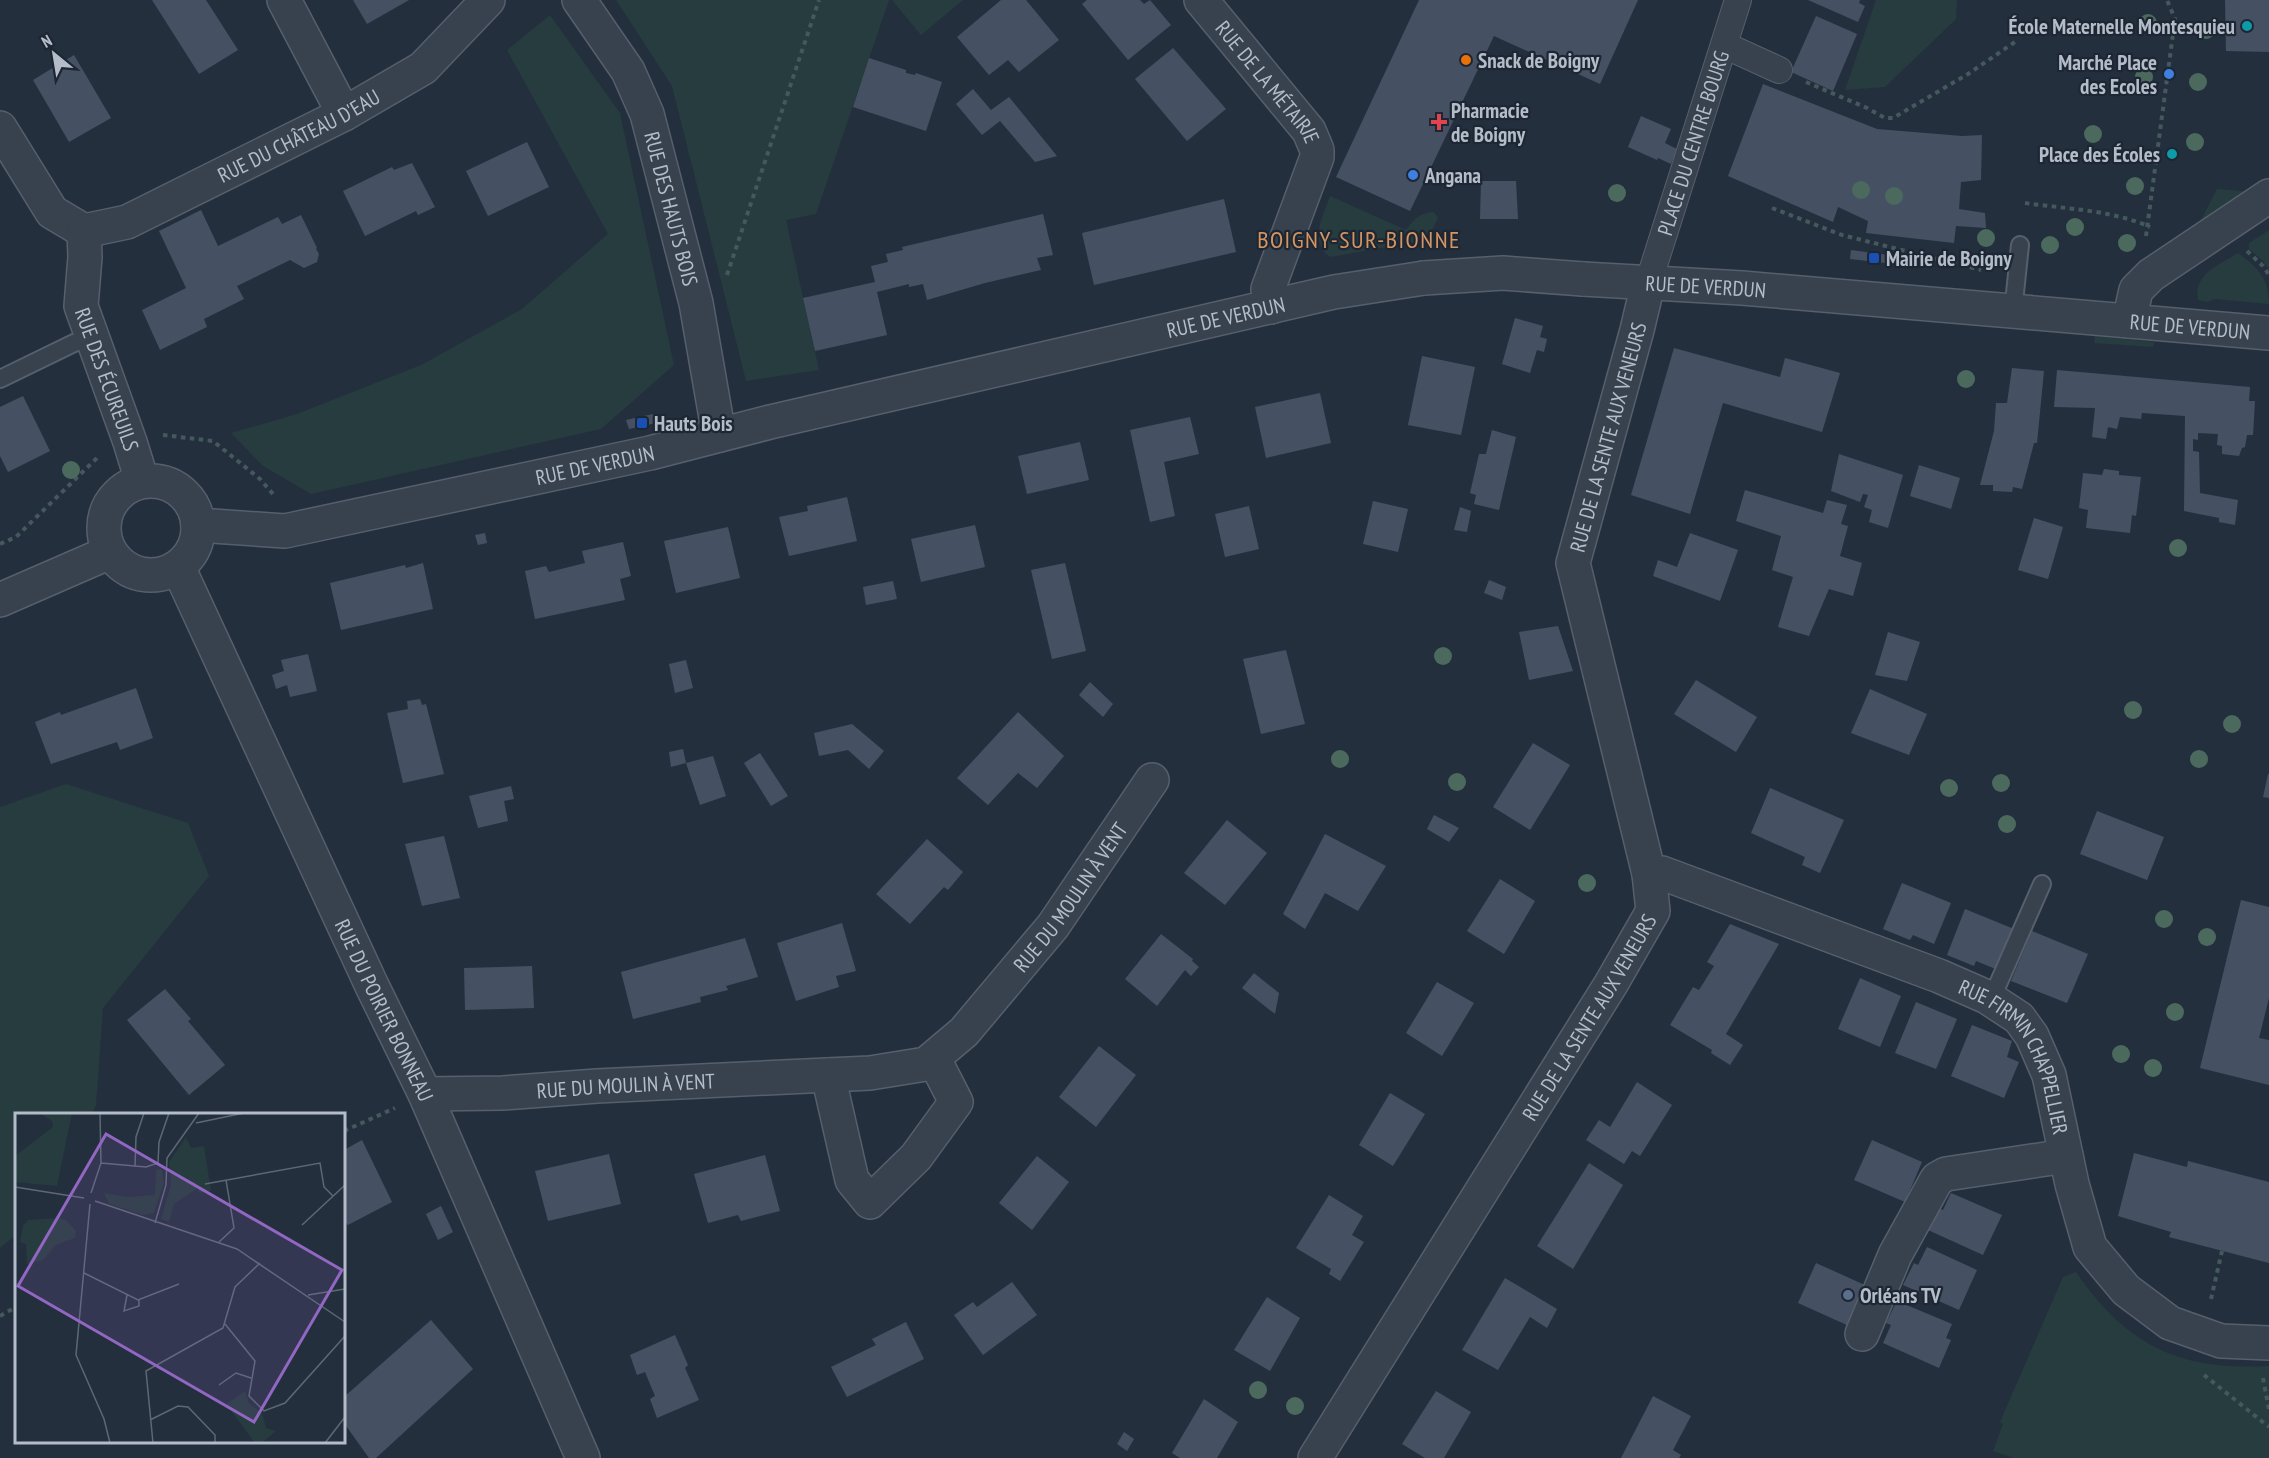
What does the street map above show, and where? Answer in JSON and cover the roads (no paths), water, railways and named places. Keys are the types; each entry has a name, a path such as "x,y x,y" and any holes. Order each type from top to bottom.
{"street":[{"path":"284,0 344,114"},
{"name":"RUE DU CHÂTEAU D'EAU","path":"84,231 127,222 344,114 423,68 488,0"},
{"name":"RUE DES HAUTS BOIS","path":"579,0 628,71 647,114 696,303 719,435"},
{"name":"RUE DE LA MÉTAIRIE","path":"1201,0 1309,132 1317,150 1317,157 1268,288 1271,307"},
{"name":"PLACE DU CENTRE BOURG","path":"1648,284 1738,0"},
{"path":"1724,45 1789,75"},
{"path":"0,129 52,212 84,231"},
{"path":"2129,321 2136,290 2151,275 2269,196"},
{"name":"RUE DES ÉCUREUILS","path":"84,231 85,257 81,306 130,442 138,468 139,482"},
{"name":"RUE DE VERDUN","path":"198,525 285,531 639,455 1334,292 1424,278 1503,273 1648,284 1742,288 2269,333"},
{"name":"RUE DE LA SENTE AUX VENEURS","path":"1315,1458 1611,984 1653,911 1649,874 1572,563 1648,284"},
{"path":"156,481 172,486 185,495 195,510 198,525 198,536 193,551 178,567 167,573 151,576 135,572 122,565 110,552 104,534 106,516 113,501 125,489 139,482 156,481"},
{"path":"0,600 110,552"},
{"name":"RUE DU POIRIER BONNEAU","path":"178,567 372,986 425,1094 583,1458"},
{"name":"RUE DU MOULIN À VENT","path":"425,1094 502,1094 597,1086 870,1073 926,1064 964,1032 1053,926 1152,780"},
{"name":"RUE FIRMIN CHAPPELLIER","path":"1649,874 1662,873 1939,976 1991,1000 2019,1018 2032,1036 2049,1075 2072,1184 2090,1247 2126,1290 2170,1323 2221,1341 2269,1342"},
{"path":"828,1074 852,1180 870,1202 916,1157 956,1102 934,1059"},
{"path":"1862,1334 1895,1255 1937,1179 1946,1174 2066,1156"}],"lane":[{"path":"2013,312 2020,245"},
{"path":"0,380 74,343 93,338"},
{"path":"1991,1000 2042,884"}],"place":[{"name":"École Maternelle Montesquieu","path":"2247,26"},
{"name":"Snack de Boigny","path":"1466,60"},
{"name":"Marché Place des Ecoles","path":"2169,74"},
{"name":"Pharmacie de Boigny","path":"1439,122"},
{"name":"Place des Écoles","path":"2172,154"},
{"name":"Angana","path":"1413,175"},
{"name":"Mairie de Boigny","path":"1874,258"},
{"name":"Hauts Bois","path":"642,423"},
{"name":"Orléans TV","path":"1848,1295"}],"district":[{"name":"BOIGNY-SUR-BIONNE","path":"1359,239"}]}
